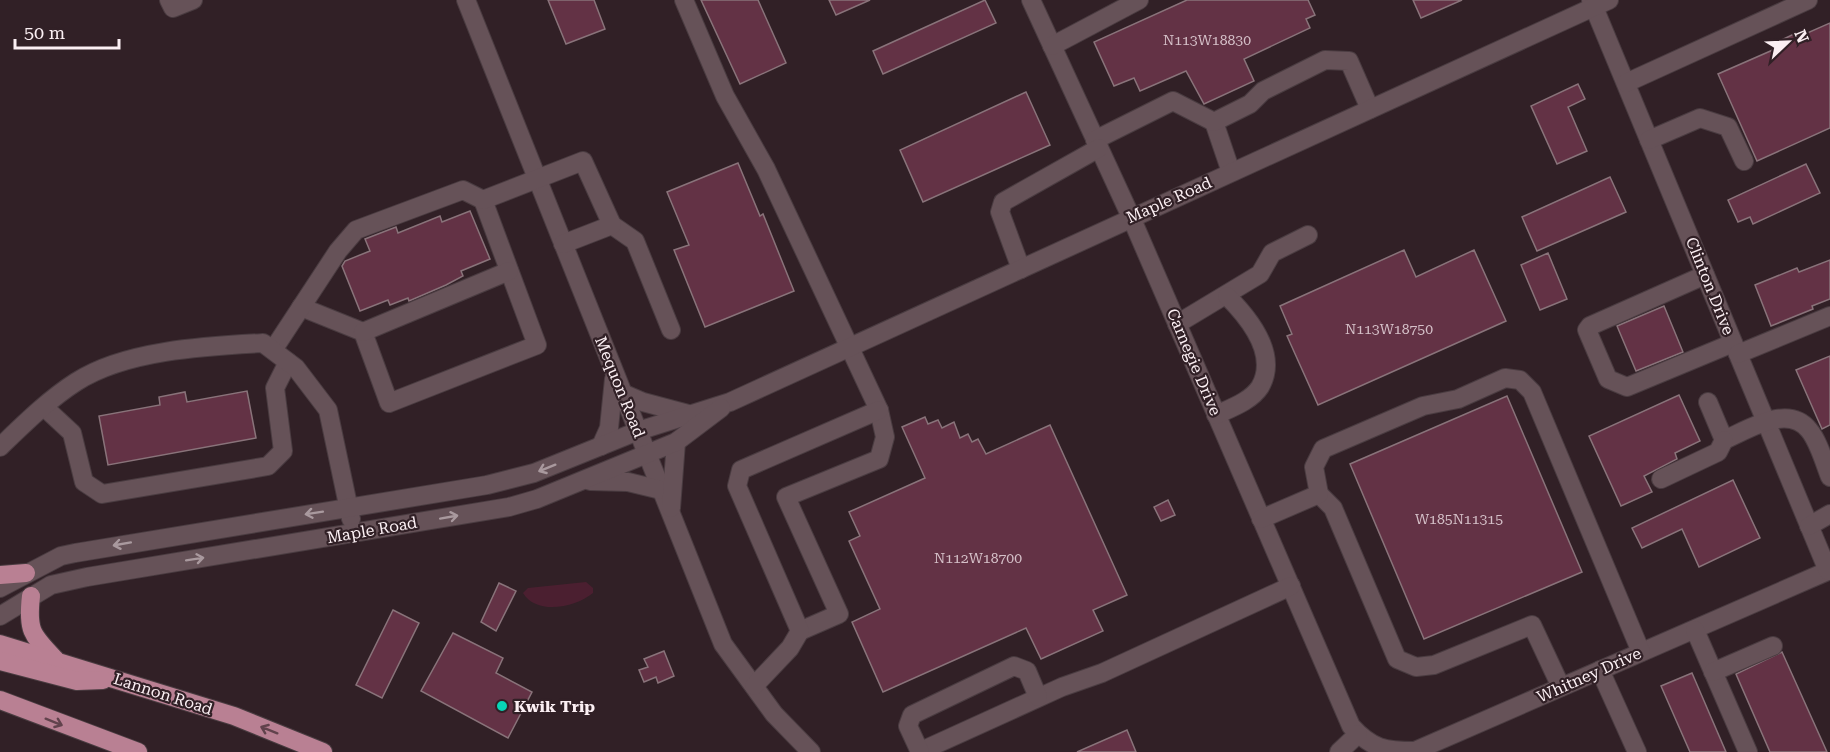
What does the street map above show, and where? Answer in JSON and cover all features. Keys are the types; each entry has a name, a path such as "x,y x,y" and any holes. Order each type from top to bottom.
{"main road":[{"path":"0,575 26,573"},
{"path":"31,597 29,627 33,636 56,660"},
{"name":"Lannon Road","path":"0,644 234,716 323,752"},
{"path":"0,662 77,681 117,679"},
{"path":"0,700 138,752"}],"street":[{"path":"170,0 173,8 193,0"},
{"name":"Mequon Road","path":"466,0 723,644 774,714 811,752"},
{"path":"684,0 725,96 766,169 851,348 879,410 885,437 879,459 786,497 839,614 801,631 790,648 753,686"},
{"name":"Carnegie Drive","path":"1031,0 1131,217 1355,730"},
{"path":"1052,46 1139,0"},
{"path":"1626,83 1808,0"},
{"name":"Maple Road","path":"0,588 60,556 516,478 638,431 730,402 1598,2"},
{"name":"Clinton Drive","path":"1598,2 1626,83 1649,140 1829,571"},
{"path":"1214,122 1250,104 1263,91 1325,60 1349,61 1370,109"},
{"path":"1021,269 1000,212 1003,202 1097,144 1173,101 1214,122 1231,172"},
{"path":"1649,140 1700,118 1728,127 1744,161"},
{"path":"483,200 538,181 583,161 612,225 636,241 671,330"},
{"path":"273,351 338,251 356,230 463,190 483,200 537,345 389,403 363,332"},
{"path":"563,244 612,225"},
{"path":"1177,324 1227,296 1260,274 1272,253 1308,235"},
{"path":"302,307 363,332 509,271"},
{"path":"1705,275 1590,326 1587,330 1608,379 1627,387 1830,316"},
{"path":"1216,415 1242,403 1259,388 1266,366 1259,335 1244,313 1227,296"},
{"path":"0,447 44,407 78,381 136,357 206,346 263,343 296,368 328,410 354,533"},
{"path":"44,407 72,433 84,482 102,494 268,466 283,451 275,388 288,362"},
{"path":"601,446 609,428 614,374"},
{"path":"1561,687 1532,626 1434,665 1416,667 1397,659 1333,508 1319,494 1314,467 1323,449 1423,406 1458,399 1505,378 1520,380 1532,392 1641,652"},
{"path":"622,393 643,402 688,414"},
{"name":"Maple Road","path":"0,616 51,585 87,577 508,507 537,499 676,442 730,402"},
{"path":"1708,402 1724,440"},
{"path":"801,631 737,486 741,470 879,410"},
{"path":"1661,479 1718,452 1724,440 1787,417 1803,423 1811,431 1830,477"},
{"path":"671,516 672,468 676,442"},
{"path":"582,481 628,482 661,490"},
{"path":"1261,519 1319,494"},
{"path":"1809,526 1830,514"},
{"name":"Whitney Drive","path":"1355,730 1365,741 1386,751 1415,751 1829,571"},
{"path":"1038,698 1027,672 1014,666 912,715 908,726 919,752 1038,698 1102,673 1291,586"},
{"path":"1695,630 1748,752"},
{"path":"1713,672 1773,646"},
{"path":"1600,670 1636,752"},
{"path":"1339,752 1355,730"}],"shaded area":[{"path":"586,582 593,588 593,593 577,602 557,607 537,605 523,593 528,588"}],"building":[{"path":"548,0 594,0 605,29 566,44"},
{"path":"701,0 758,0 786,63 740,84"},
{"path":"829,0 870,0 836,15"},
{"path":"985,0 996,23 883,74 873,51"},
{"path":"1187,0 1308,0 1315,15 1306,19 1310,28 1244,59 1254,81 1204,104 1186,71 1140,91 1134,78 1114,86 1094,42"},
{"path":"1413,0 1462,0 1421,18"},
{"path":"1830,23 1830,128 1757,161 1718,74 1775,49 1773,44 1794,34 1796,38"},
{"path":"1578,84 1585,99 1568,107 1587,151 1557,164 1531,106"},
{"path":"1026,92 1050,145 923,202 900,150"},
{"path":"738,163 760,216 763,214 794,291 705,327 674,250 689,245 667,192"},
{"path":"1806,164 1820,193 1753,224 1750,217 1738,222 1728,200"},
{"path":"1610,177 1626,212 1537,251 1522,217"},
{"path":"470,211 490,259 461,271 463,276 446,285 409,301 408,298 390,305 388,300 360,311 342,266 345,261 370,251 365,239 396,227 398,233 440,216 442,222"},
{"path":"1404,250 1416,277 1474,250 1506,321 1318,405 1287,336 1292,334 1280,306"},
{"path":"1548,253 1567,299 1540,310 1521,265"},
{"path":"1830,260 1830,299 1812,306 1813,309 1771,326 1755,285 1797,268 1799,272"},
{"path":"1664,306 1683,352 1636,371 1617,326"},
{"path":"1830,356 1830,425 1822,429 1796,370"},
{"path":"247,391 256,438 108,465 99,416 160,405 159,397 185,392 187,402"},
{"path":"1679,395 1700,441 1675,453 1677,459 1644,476 1652,492 1621,506 1589,436"},
{"path":"1507,396 1582,572 1424,639 1350,464"},
{"path":"925,417 928,424 938,420 942,428 954,422 960,438 968,434 972,442 978,439 986,454 1050,425 1127,595 1093,610 1103,631 1041,659 1026,628 883,692 852,622 880,609 849,541 860,536 849,512 925,478 902,427"},
{"path":"1733,480 1760,538 1699,567 1682,529 1642,548 1632,528"},
{"path":"1168,500 1175,515 1161,521 1154,507"},
{"path":"499,583 516,591 496,631 481,622"},
{"path":"393,610 419,623 382,698 356,685"},
{"name":"Kwik Trip","path":"453,633 503,658 496,673 532,692 508,738 421,691"},
{"path":"664,651 674,676 658,683 656,677 644,682 639,670 648,667 644,659"},
{"path":"1782,652 1827,752 1770,752 1736,674"},
{"path":"1692,673 1726,752 1690,752 1661,686"},
{"path":"1127,730 1136,752 1077,752"}],"place":[{"name":"Kwik Trip","path":"502,706"}]}
